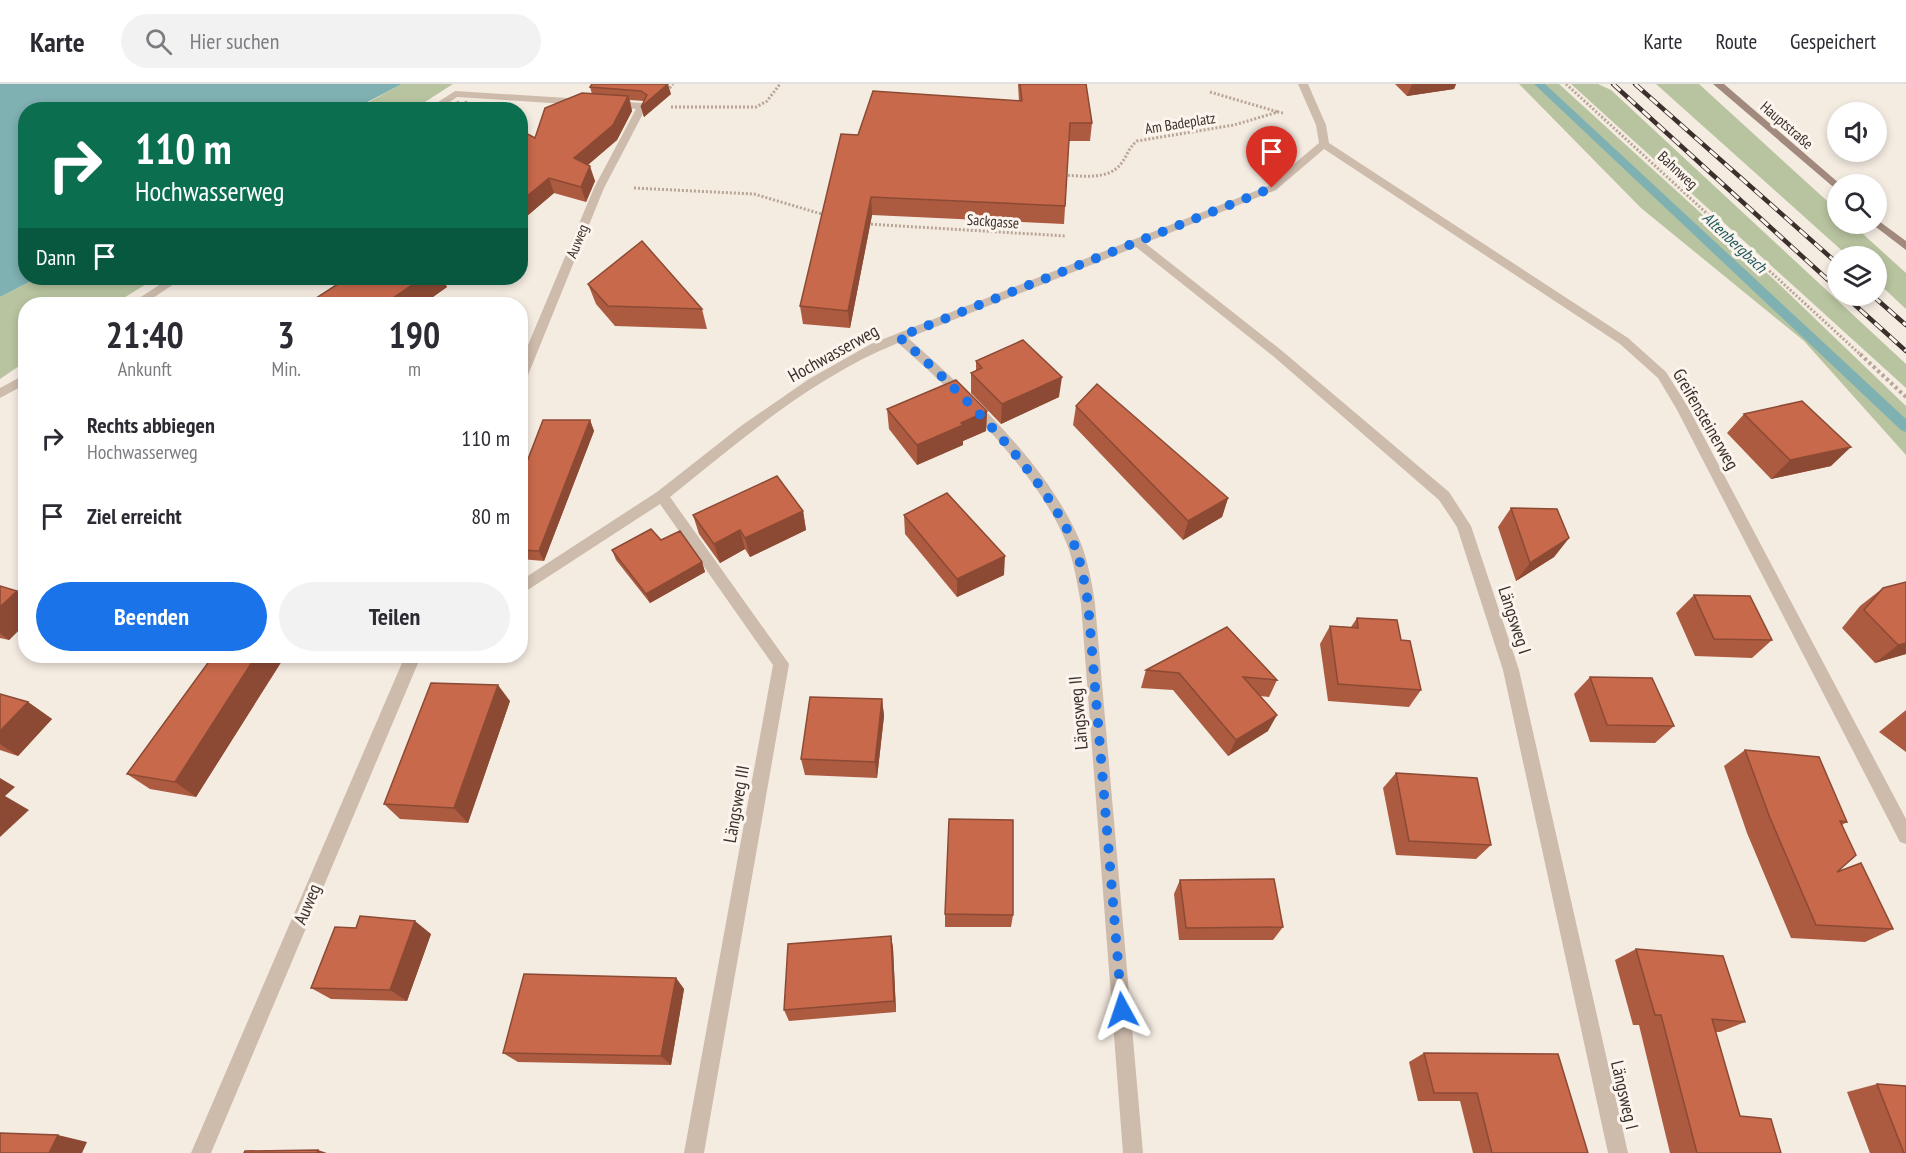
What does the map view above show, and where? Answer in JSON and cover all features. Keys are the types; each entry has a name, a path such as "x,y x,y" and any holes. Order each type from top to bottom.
{"main road":[{"name":"Hauptstraße","path":"1718,84 1827,178"},
{"path":"1887,231 1906,247"}],"street":[{"path":"1303,84 1321,124 1324,144"},
{"path":"443,102 455,94 642,106"},
{"name":"Auweg","path":"528,361 599,188 642,106"},
{"name":"Hochwasserweg","path":"528,584 662,496 746,429 813,382 899,337 1272,188 1324,144"},
{"name":"Greifensteinerweg","path":"1324,144 1560,297 1624,341 1662,375 1682,407 1906,836"},
{"name":"Längsweg I","path":"1136,241 1277,353 1444,496 1464,526 1511,670 1618,1153"},
{"path":"147,297 166,285"},
{"name":"Längsweg II","path":"899,337 942,375 1034,478 1069,534 1082,567 1088,603 1133,1153"},
{"path":"0,394 18,383"},
{"name":"Längsweg III","path":"662,496 781,664 694,1153"},
{"name":"Auweg","path":"201,1153 410,663"}],"path":[{"path":"642,106 756,106 767,101 780,84"},
{"name":"Bahnweg","path":"1566,84 1747,248 1906,397"},
{"name":"Am Badeplatz","path":"1210,92 1321,124"},
{"name":"Am Badeplatz","path":"1055,175 1099,175 1111,172 1124,161 1126,150 1137,141 1234,125 1278,112"},
{"path":"599,188 740,193 766,197 826,216"},
{"name":"Sackgasse","path":"860,223 1076,237"}],"green space":[{"path":"402,84 453,84 425,102 369,102"},
{"path":"1519,84 1559,84 1781,286 1906,406 1906,455 1804,341 1641,208"},
{"path":"1571,84 1598,84 1611,90 1827,291 1827,306 1844,306 1906,364 1906,388"},
{"path":"1656,84 1699,84 1827,201 1827,234 1863,234 1876,246 1837,246"},
{"path":"1887,256 1906,273 1906,309 1887,291"},
{"path":"23,285 145,285 125,297 18,297 18,367 0,379 0,297"}],"water":[{"path":"0,84 402,84 367,102 18,102 18,285 23,285 0,297"}],"building":[{"path":"592,84 668,84 641,107 647,95 641,91 590,87"},
{"path":"1020,84 1086,84 1092,123 1070,123 1065,206 871,197 848,311 800,306 841,134 858,135 873,91 1022,101"},
{"path":"582,93 628,96 613,125 574,158 590,166 581,187 549,178 528,195 528,134 535,138 545,108"},
{"path":"642,241 702,309 608,306 588,284"},
{"path":"336,285 412,285 394,297 318,297"},
{"path":"1023,340 1062,377 1002,404 971,373 982,368 976,361"},
{"path":"956,380 987,411 961,423 963,425 917,445 887,409"},
{"path":"1097,384 1228,498 1188,521 1076,406"},
{"path":"1802,401 1851,447 1790,460 1744,414"},
{"path":"543,420 590,420 539,551 528,550 528,459"},
{"path":"777,476 803,511 745,538 740,530 714,544 693,515"},
{"path":"947,493 1005,556 957,579 904,515"},
{"path":"1511,508 1557,509 1569,538 1530,563"},
{"path":"651,529 661,540 680,531 702,562 646,594 612,550"},
{"path":"1906,582 1906,643 1898,645 1864,610 1883,588"},
{"path":"0,586 17,591 0,607"},
{"path":"1694,595 1750,596 1772,640 1714,639"},
{"path":"1357,618 1397,620 1401,640 1410,641 1421,690 1338,684 1330,626 1358,628"},
{"path":"1227,627 1277,680 1243,677 1277,715 1236,740 1179,673 1146,670"},
{"path":"208,663 252,663 175,782 127,774"},
{"path":"1590,677 1652,678 1674,726 1607,725"},
{"path":"431,683 498,685 454,808 384,804"},
{"path":"0,694 28,702 0,731"},
{"path":"810,697 882,699 875,762 801,759"},
{"path":"1745,750 1819,757 1847,822 1840,821 1856,855 1837,872 1861,863 1893,929 1816,925 1770,818"},
{"path":"1396,773 1477,778 1491,845 1409,841"},
{"path":"949,819 1013,820 1013,915 945,914"},
{"path":"1274,879 1283,927 1186,928 1180,880"},
{"path":"360,916 415,921 390,990 311,988 335,927 356,928"},
{"path":"891,936 894,1001 784,1010 788,944"},
{"path":"1636,949 1723,956 1745,1022 1712,1019 1740,1116 1771,1119 1781,1153 1697,1153 1661,1015 1655,1015"},
{"path":"524,974 676,978 661,1056 503,1053"},
{"path":"1424,1053 1558,1054 1588,1153 1492,1153 1477,1093 1434,1093"},
{"path":"1877,1084 1906,1086 1906,1153 1904,1153"},
{"path":"0,1133 58,1135 49,1153 0,1153"},
{"path":"318,1150 317,1153 244,1153 245,1151"}],"waterway":[{"name":"Altenbergbach","path":"1539,84 1906,427"}],"railway":[{"path":"1613,84 1827,279"},
{"path":"1635,84 1827,254"},
{"path":"1856,306 1906,351"},
{"path":"1884,306 1906,325"}],"route":[{"path":"1122,1010 1088,603 1082,567 1069,534 1034,478 942,375 899,337 1272,188"}]}
